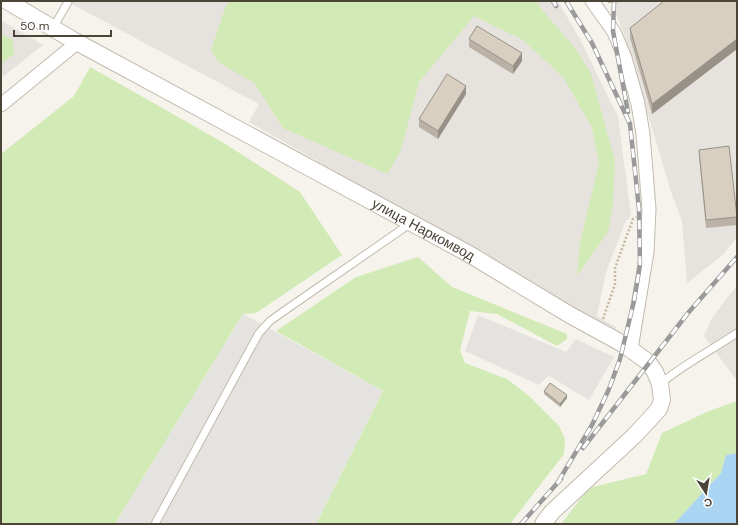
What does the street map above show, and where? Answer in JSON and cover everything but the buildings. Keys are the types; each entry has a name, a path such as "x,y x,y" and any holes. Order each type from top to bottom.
{"street":[{"name":"улица Наркомвод","path":"6,1 78,42 414,221 598,331 631,349 648,362 655,372 660,384 662,400 659,409 635,435 552,512 543,524"},
{"path":"592,1 614,32 625,58 638,104 643,134 649,209 647,252 631,349"},
{"path":"1,105 78,42"}],"lane":[{"path":"53,28 68,2"},
{"path":"155,524 259,333 284,311 414,221"},
{"path":"660,384 737,333"}],"path":[{"path":"598,331 607,310 614,284 615,268 632,219 649,209"}],"shaded area":[{"path":"66,1 558,1 581,41 618,117 631,215 625,223 606,272 597,316 616,327 616,335 575,309 249,122 259,104"},
{"path":"611,1 737,1 737,237 723,255 687,283 682,221 671,192 623,31"},
{"path":"1,20 43,45 1,78"},
{"path":"737,285 737,381 704,336 712,318"},
{"path":"243,314 383,391 316,524 115,524"},
{"path":"478,315 566,352 576,339 614,357 589,400 549,376 539,385 465,351"}],"green space":[{"path":"230,1 536,1 576,49 591,74 615,161 613,205 608,232 577,276 580,243 599,163 592,128 564,78 523,40 474,16 419,82 401,150 387,174 283,128 254,83 218,62 211,50 226,6"},
{"path":"1,34 13,40 14,54 1,64"},
{"path":"90,67 224,143 300,192 342,255 256,313 243,314 115,524 1,524 1,154 74,96"},
{"path":"418,257 452,287 567,334 567,339 557,346 497,314 470,311 460,350 465,363 507,379 529,396 559,426 565,439 564,454 510,524 316,524 383,391 276,331 356,277"},
{"path":"737,401 737,453 726,455 721,473 674,524 561,524 589,488 646,474 662,433 709,411"}],"water":[{"path":"737,453 737,524 674,524 721,473 726,455"}],"railway":[{"path":"553,1 556,6"},
{"path":"558,482 592,425 609,389 620,359 634,301 640,265 639,209 630,124 592,43 566,1"},
{"path":"614,2 613,31 628,112"},
{"path":"583,448 688,313 737,257"},
{"path":"521,524 561,479"}]}
